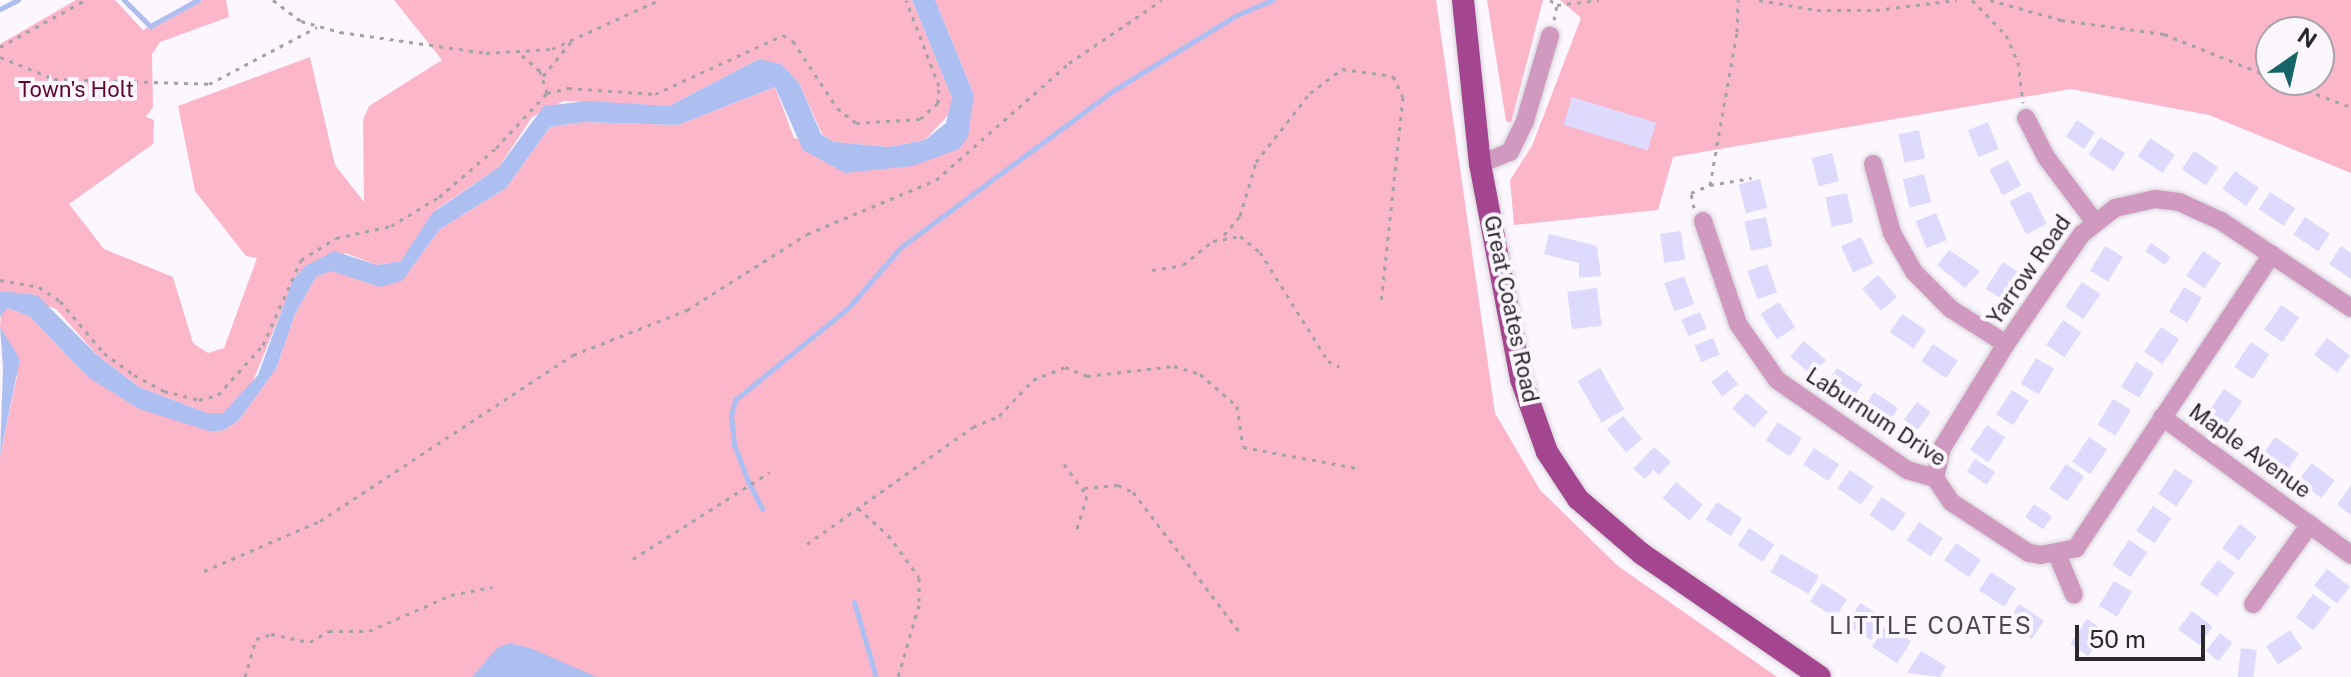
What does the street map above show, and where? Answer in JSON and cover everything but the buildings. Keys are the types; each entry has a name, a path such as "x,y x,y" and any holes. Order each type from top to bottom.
{"main road":[{"name":"Great Coates Road","path":"1463,0 1480,164 1521,379 1547,452 1578,499 1642,554 1820,677"}],"street":[{"path":"1480,164 1510,152 1525,121 1550,36"},
{"path":"2026,118 2046,157 2094,221"},
{"path":"1873,164 1892,233 1914,272 1951,309 2006,344"},
{"name":"Yarrow Road","path":"1935,478 1942,448 2006,344 2094,221 2115,208 2155,199 2179,202 2221,221 2351,308"},
{"name":"Laburnum Drive","path":"1703,221 1738,324 1777,380 1907,470 1935,478 1951,502 2029,553 2057,554"},
{"path":"2074,595 2057,554 2076,548 2272,254"},
{"name":"Maple Avenue","path":"2162,417 2351,555"},
{"name":"Maple Avenue","path":"2253,604 2310,524"}],"path":[{"path":"0,47 85,0"},
{"path":"273,0 301,21 318,26 414,44 517,51 552,49 659,0"},
{"path":"0,280 19,280 60,301 104,353 144,381 199,400 218,395 263,345 301,260 336,238 391,226 439,197 496,148 547,93 568,88 655,94 783,35 793,41 837,108 856,123 920,119 938,103 939,86 906,0"},
{"path":"204,571 320,521 573,355 687,310 807,234 936,180 963,162 1069,63 1162,0"},
{"path":"1550,0 1557,5 1599,0"},
{"path":"1710,185 1737,32 1738,0"},
{"path":"1759,0 1817,10 1876,10 1954,0"},
{"path":"1972,0 2006,35 2018,62 2026,118"},
{"path":"1990,0 2061,20 2164,34 2255,71"},
{"path":"0,57 54,79 209,84 318,26"},
{"path":"542,77 560,62 571,42"},
{"path":"517,51 542,77 547,93"},
{"path":"1152,270 1183,265 1224,235 1240,216 1256,162 1310,93 1342,69 1393,76 1403,97 1381,302"},
{"path":"2322,96 2351,107"},
{"path":"1703,221 1697,222 1691,193 1710,185 1751,178"},
{"path":"1224,235 1240,236 1260,252 1328,361 1340,367"},
{"path":"807,544 973,427 999,416 1033,380 1065,367 1087,376 1174,366 1200,374 1237,406 1243,447 1357,468"},
{"path":"1064,464 1084,488 1086,503 1076,531"},
{"path":"633,559 737,489 770,472"},
{"path":"1084,488 1118,485 1133,492 1241,634"},
{"path":"858,508 888,535 919,577 919,605 898,677"},
{"path":"245,677 256,639 271,634 310,642 329,631 369,631 451,595 492,587"}],"green space":[{"name":"Town's Holt","path":"76,0 115,0 143,30 193,0 226,0 229,17 160,42 152,54 153,107 146,117 154,120 153,144 69,204 104,249 173,277 193,343 208,353 224,348 257,258 246,256 195,191 178,106 310,57 335,165 364,202 363,120 369,106 442,60 394,0 912,0 952,98 951,112 925,140 889,147 834,142 822,134 799,83 759,59 669,106 564,101 532,117 499,167 437,209 401,261 377,265 345,253 285,303 250,388 223,413 207,413 139,387 97,355 56,309 0,291 0,44"},
{"path":"935,0 1436,0 1495,413 1540,490 1618,566 1777,677 0,677 0,456 17,376 0,327 1,313 8,308 29,316 88,377 212,432 224,430 239,420 276,369 295,314 316,277 331,270 410,270 440,229 506,188 550,127 584,122 678,125 775,87 794,138 913,166 974,95"},
{"path":"1487,0 1543,0 1511,123 1506,121"},
{"path":"1560,0 2351,0 2351,173 2209,115 2071,89 1673,157 1658,210 1514,225 1510,180 1532,146 1581,18"}],"water":[{"path":"912,0 935,0 974,95 968,137 959,149 913,166 845,173 803,150 775,87 678,125 584,122 550,127 506,188 440,229 402,281 380,287 331,271 316,277 295,314 276,369 239,420 224,430 212,432 139,409 88,377 29,316 8,308 0,317 0,291 37,295 97,355 139,387 207,413 223,413 258,375 293,280 305,266 334,251 377,265 401,261 432,213 499,167 544,106 587,101 669,106 759,59 781,64 799,83 821,134 834,142 889,147 925,140 946,123 952,98"},
{"path":"0,327 20,359 0,456 3,367"},
{"path":"509,643 530,648 597,677 472,677 497,648"}],"waterway":[{"path":"0,9 18,0"},
{"path":"124,0 150,26 198,0"},
{"path":"748,481 734,444 731,416 735,400 849,307 901,247 1114,90 1237,15 1273,0"},
{"path":"749,483 762,509"},
{"path":"854,602 876,677"}],"district":[{"name":"LITTLE COATES","path":"1931,626"}]}
